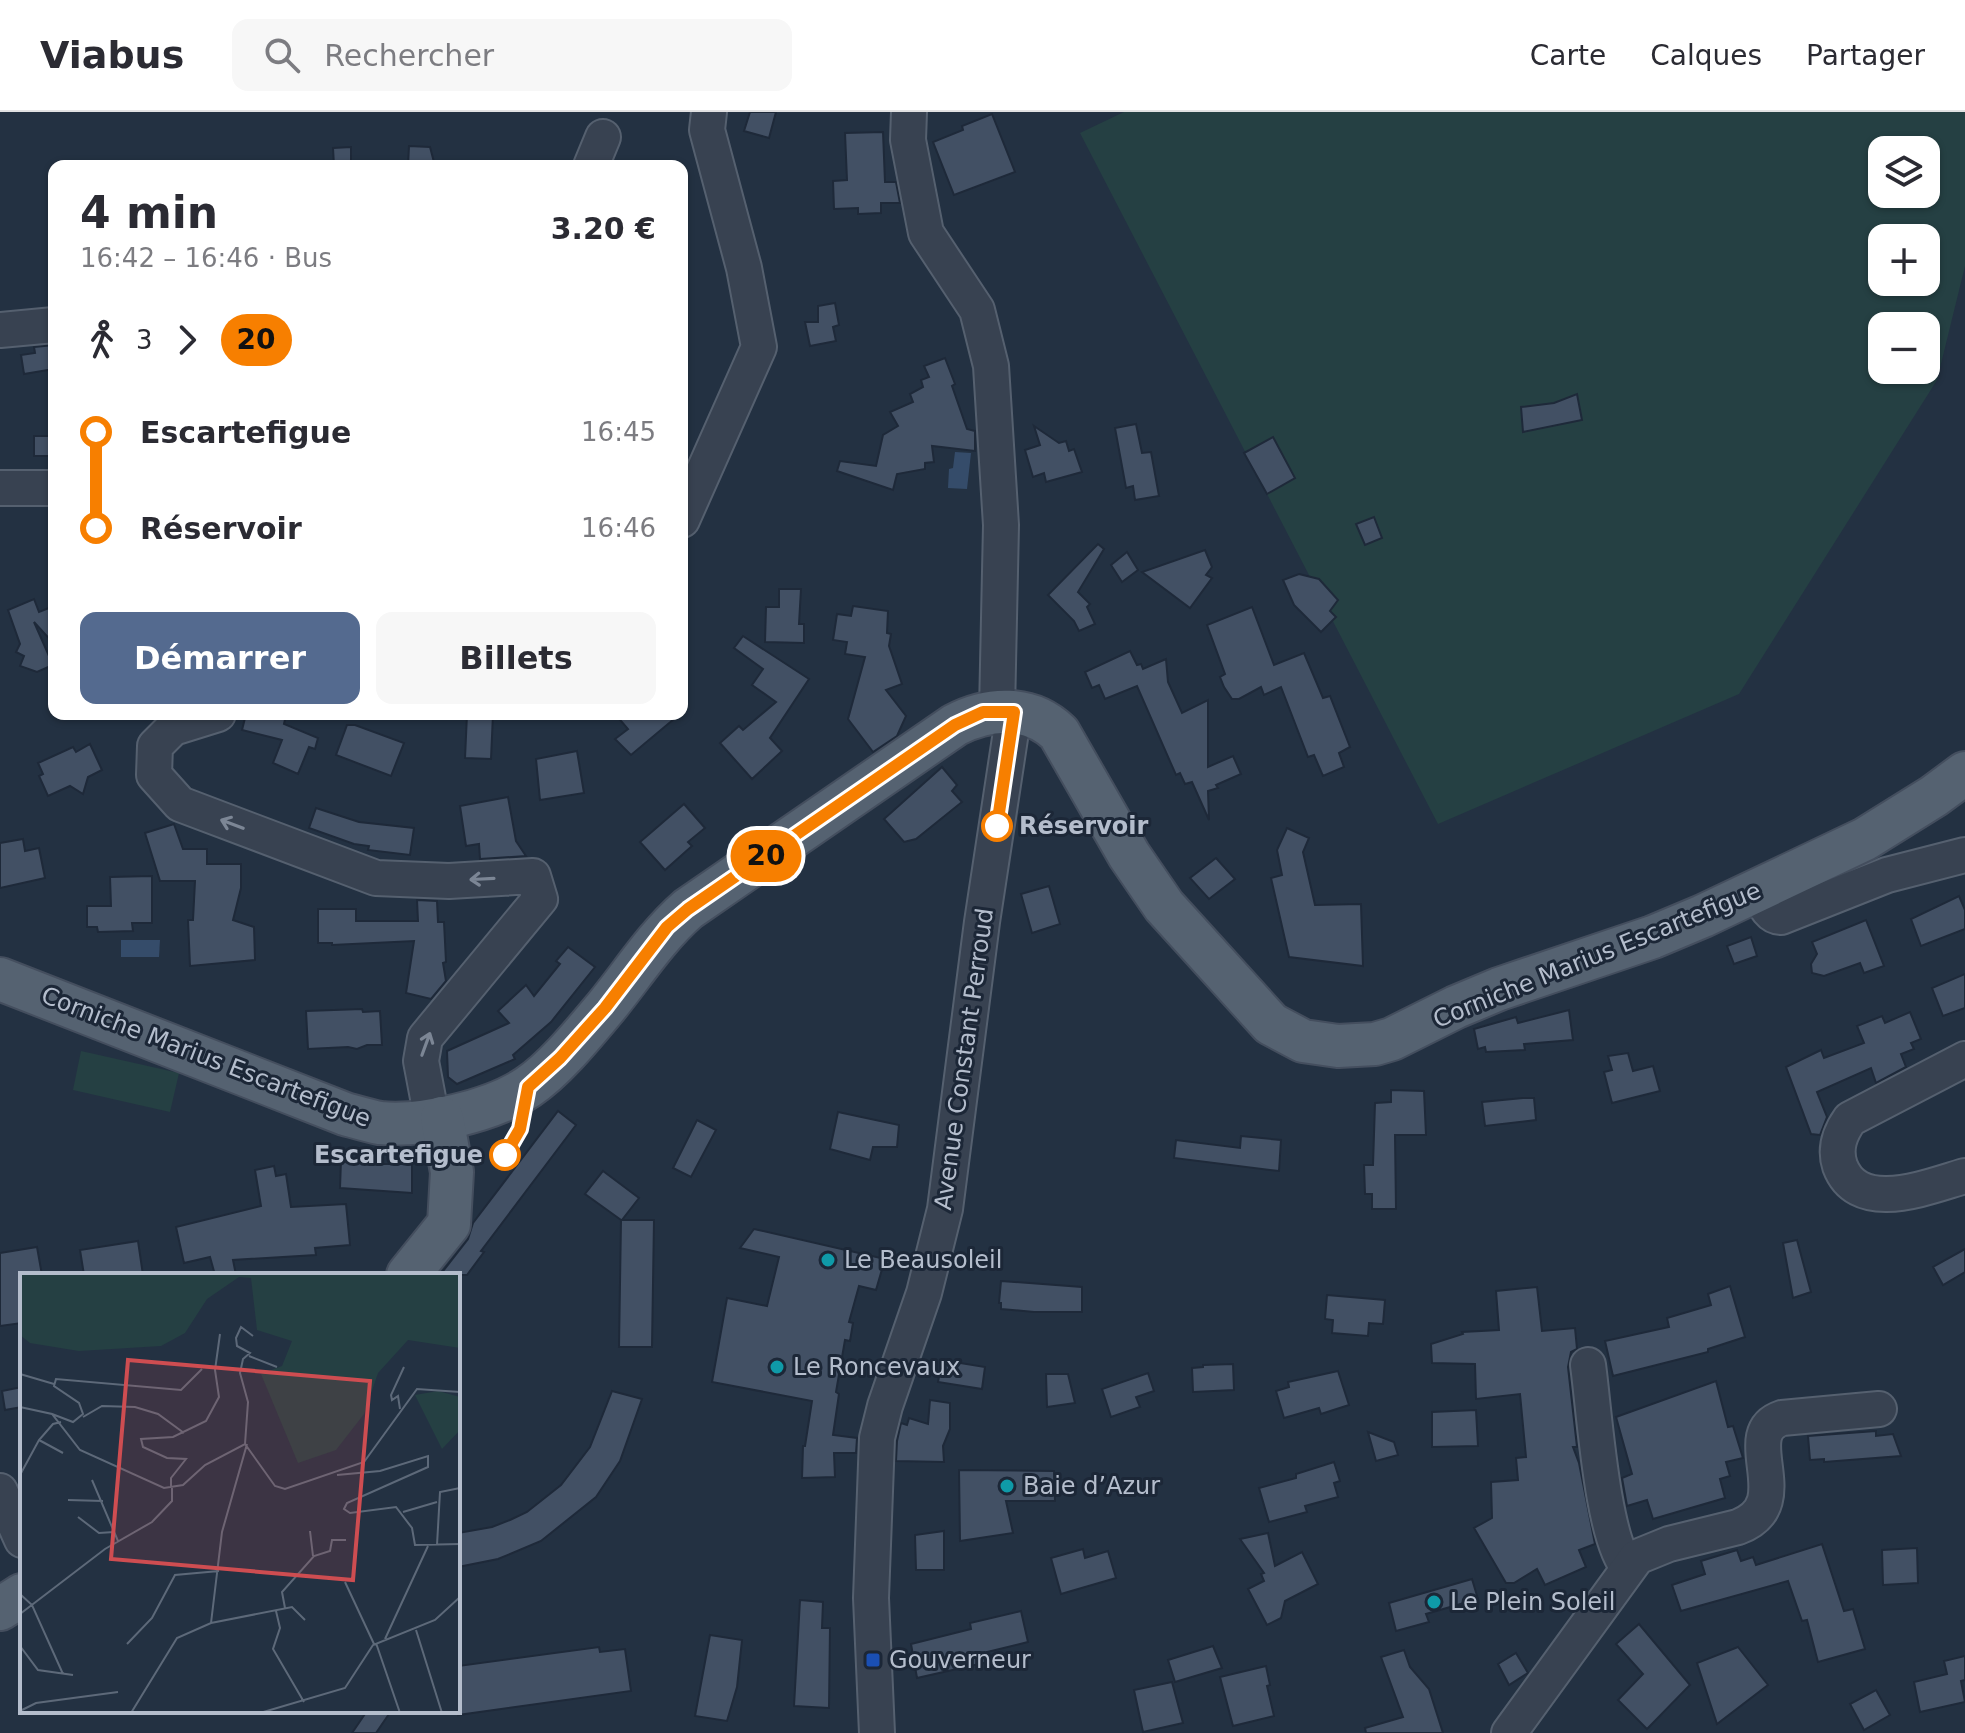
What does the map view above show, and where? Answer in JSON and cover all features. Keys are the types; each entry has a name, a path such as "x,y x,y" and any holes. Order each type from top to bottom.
{"main road":[{"name":"Corniche Marius Escartefigue","path":"0,979 345,1114 380,1123 437,1119 485,1107 528,1087 560,1058 605,1008 667,927 688,909 955,725 983,712 1006,712 1027,715 1051,725 1066,741 1145,881 1271,1024 1303,1041 1356,1046 1392,1039 1485,994 1653,937 1759,892 1865,839 1965,773"},
{"path":"410,1273 449,1224 452,1172 437,1119"},
{"path":"0,1609 20,1596"}],"street":[{"path":"688,507 759,347 744,268 707,130 709,112"},
{"name":"Avenue Constant Perroud","path":"877,1733 871,1598 877,1438 882,1414 924,1293 945,1209 1006,712 1001,525 991,366 977,310 926,233 908,140 909,112"},
{"path":"0,330 48,326"},
{"path":"0,488 48,488"},
{"path":"199,720 173,728 155,746 154,775 180,804 376,878 449,881 533,876 540,899 425,1038 421,1061 437,1119"},
{"path":"1759,892 1770,912 1781,917 1887,875 1965,855"},
{"path":"1965,1059 1850,1119 1842,1130 1838,1151 1840,1165 1849,1181 1870,1193 1890,1194 1965,1176"},
{"path":"1588,1365 1612,1533 1622,1561 1628,1567"},
{"path":"1509,1733 1628,1567 1643,1553 1730,1530 1749,1523 1761,1514 1767,1488 1764,1434 1770,1423 1782,1418 1879,1409"},
{"path":"3,1504 20,1536"}],"green space":[{"path":"1124,112 1965,112 1965,266 1940,368 1940,312 1868,312 1868,384 1934,384 1739,694 1438,824 1080,133"},
{"path":"81,1051 179,1073 170,1112 73,1090"}],"water":[{"path":"955,452 971,453 967,489 948,488 949,469 953,468"},
{"path":"121,940 160,940 159,957 121,957"}],"building":[{"path":"750,112 776,112 769,138 744,131"},
{"path":"992,114 1015,172 954,195 933,142"},
{"path":"883,132 885,182 896,182 900,203 881,203 881,213 858,214 858,208 834,209 833,181 847,180 845,133"},
{"path":"409,146 430,147 433,160 408,160"},
{"path":"351,147 351,160 334,160 333,148"},
{"path":"835,303 839,325 833,327 836,341 810,346 805,322 818,322 818,306"},
{"path":"48,346 48,370 24,374 21,355 35,353 34,347"},
{"path":"945,358 967,429 975,431 975,451 932,446 934,462 925,463 925,469 897,474 893,490 837,471 840,461 876,466 883,435 898,426 890,412 913,402 910,394 923,387 921,380 929,377 924,366"},
{"path":"1577,394 1582,420 1523,432 1521,407 1554,403"},
{"path":"1136,424 1142,453 1151,452 1159,496 1135,500 1133,486 1126,488 1115,428"},
{"path":"1034,426 1059,443 1066,441 1069,451 1074,449 1082,472 1046,482 1044,473 1033,477 1025,450 1040,445"},
{"path":"34,436 48,436 48,456 34,456"},
{"path":"1273,437 1295,478 1267,494 1244,453"},
{"path":"1374,517 1382,538 1365,545 1356,524"},
{"path":"1098,544 1104,549 1078,592 1090,604 1087,607 1095,624 1079,631 1074,621 1048,595"},
{"path":"1205,550 1212,567 1206,575 1212,578 1190,608 1142,572"},
{"path":"1127,552 1138,570 1122,582 1111,565"},
{"path":"1299,574 1319,579 1338,600 1330,611 1336,617 1321,632 1294,605 1283,580"},
{"path":"779,589 801,589 799,624 804,624 804,643 765,642 766,607 779,607"},
{"path":"34,599 39,612 48,608 48,637 34,622 48,654 48,667 37,672 20,666 24,656 16,652 20,644 8,610"},
{"path":"853,606 888,611 889,646 902,684 886,690 906,716 897,736 873,752 848,719 865,657 845,654 847,642 833,640 837,614 851,616"},
{"path":"1252,607 1274,665 1304,653 1323,698 1330,696 1350,747 1339,753 1344,767 1323,776 1314,755 1308,757 1281,687 1264,695 1261,687 1239,699 1232,699 1224,687 1220,677 1225,674 1207,625"},
{"path":"743,636 809,679 770,738 782,751 752,779 720,743 739,726 743,730 776,702 752,685 763,669 734,648"},
{"path":"1130,651 1137,665 1141,664 1143,669 1166,659 1168,682 1182,713 1208,700 1208,767 1233,756 1241,774 1208,791 1209,820 1192,782 1185,784 1180,773 1176,775 1137,686 1105,699 1099,685 1092,688 1085,672"},
{"path":"244,720 285,720 284,724 318,738 315,749 309,747 298,774 273,763 282,740 242,730"},
{"path":"467,720 493,720 491,759 465,758"},
{"path":"620,720 673,720 631,755 615,739 628,729"},
{"path":"347,725 355,725 404,743 391,776 336,755"},
{"path":"90,744 102,770 88,777 83,794 70,786 48,796 39,776 43,774 38,763 73,747 76,752"},
{"path":"577,751 584,793 540,800 536,759"},
{"path":"942,767 957,785 952,791 962,802 916,839 904,842 884,819"},
{"path":"508,797 516,841 526,856 480,859 479,844 466,846 460,806"},
{"path":"684,804 705,828 688,842 692,846 665,870 640,842"},
{"path":"316,808 359,822 414,828 410,855 368,850 369,846 309,828"},
{"path":"174,824 183,849 207,849 207,864 241,864 241,888 233,920 254,927 255,960 190,966 188,920 193,920 195,881 160,881 145,833"},
{"path":"1287,828 1309,838 1303,852 1315,905 1361,904 1363,966 1289,957 1271,878 1282,875 1277,850"},
{"path":"23,839 25,851 39,848 45,878 0,888 0,843"},
{"path":"1216,858 1235,879 1209,899 1190,878"},
{"path":"152,876 152,923 132,923 133,931 98,932 97,927 87,927 87,906 111,906 110,877"},
{"path":"1049,886 1060,924 1032,933 1021,894"},
{"path":"1959,896 1965,910 1965,929 1921,946 1911,919"},
{"path":"417,900 437,901 438,922 444,922 446,981 431,999 406,993 414,941 318,943 318,909 356,909 356,921 418,921"},
{"path":"1866,920 1884,966 1864,973 1860,963 1824,976 1812,973 1811,964 1817,954 1812,942"},
{"path":"1751,937 1757,956 1734,964 1727,946"},
{"path":"568,947 595,967 551,1022 513,1055 515,1059 457,1084 448,1077 447,1051 509,1023 498,1011 526,985 534,996 560,964 556,961"},
{"path":"1965,974 1965,1008 1943,1016 1932,988"},
{"path":"362,1009 363,1012 380,1011 382,1045 357,1049 308,1049 306,1011"},
{"path":"1569,1010 1573,1040 1524,1044 1525,1050 1486,1052 1485,1047 1478,1049 1474,1029 1516,1017 1518,1023"},
{"path":"1910,1012 1921,1039 1911,1043 1914,1049 1901,1054 1906,1067 1876,1083 1871,1068 1817,1092 1827,1117 1820,1135 1811,1134 1786,1067 1821,1050 1824,1058 1864,1043 1857,1026 1882,1016 1885,1023"},
{"path":"1628,1053 1633,1071 1653,1066 1660,1091 1612,1103 1604,1072 1612,1070 1608,1056"},
{"path":"1391,1090 1424,1091 1426,1135 1395,1135 1396,1209 1372,1209 1372,1194 1365,1194 1364,1165 1373,1165 1375,1103 1391,1102"},
{"path":"1534,1098 1536,1120 1485,1126 1482,1102"},
{"path":"558,1111 576,1125 481,1251 484,1252 467,1275 442,1273 468,1239 473,1223"},
{"path":"838,1112 899,1125 897,1147 873,1147 870,1160 830,1149"},
{"path":"697,1120 716,1130 691,1177 673,1168"},
{"path":"1241,1136 1281,1140 1279,1171 1174,1158 1176,1140 1240,1148"},
{"path":"341,1160 364,1161 364,1164 412,1164 412,1193 340,1188"},
{"path":"274,1166 276,1176 286,1174 291,1207 346,1204 350,1245 315,1248 316,1255 233,1260 236,1273 214,1273 210,1257 184,1263 176,1227 261,1206 255,1170"},
{"path":"603,1171 639,1198 622,1220 654,1220 652,1347 619,1347 621,1220 585,1194"},
{"path":"754,1229 885,1259 876,1290 859,1286 849,1322 853,1323 850,1341 845,1340 836,1392 839,1394 833,1435 857,1438 856,1453 834,1453 835,1477 802,1478 803,1446 812,1401 712,1382 727,1298 767,1306 779,1257 740,1248"},
{"path":"1797,1240 1811,1292 1793,1298 1783,1243"},
{"path":"138,1241 143,1273 84,1273 80,1250"},
{"path":"37,1247 42,1273 20,1273 20,1323 0,1326 0,1253"},
{"path":"1965,1249 1965,1272 1943,1285 1933,1267"},
{"path":"1001,1281 1082,1287 1082,1312 1001,1309"},
{"path":"1730,1286 1745,1337 1708,1349 1708,1352 1613,1376 1605,1341 1669,1327 1667,1318 1711,1305 1708,1294"},
{"path":"1537,1287 1542,1331 1575,1328 1577,1349 1571,1352 1568,1367 1577,1447 1573,1447 1595,1544 1579,1550 1586,1567 1545,1585 1537,1569 1514,1583 1506,1583 1474,1528 1492,1518 1491,1482 1518,1480 1516,1458 1526,1457 1520,1394 1476,1399 1475,1364 1432,1363 1431,1344 1462,1332 1499,1330 1496,1291"},
{"path":"1327,1295 1385,1300 1383,1324 1369,1323 1368,1336 1332,1333 1333,1320 1325,1319"},
{"path":"942,1360 985,1367 982,1389 938,1382"},
{"path":"1233,1364 1234,1390 1193,1392 1192,1368"},
{"path":"1338,1371 1349,1405 1321,1414 1319,1408 1284,1418 1276,1391 1289,1387 1288,1382"},
{"path":"1148,1373 1154,1391 1136,1397 1140,1407 1111,1417 1102,1389"},
{"path":"1046,1374 1068,1374 1075,1403 1047,1407"},
{"path":"1716,1381 1728,1427 1733,1426 1743,1458 1726,1462 1730,1476 1720,1479 1725,1498 1653,1519 1647,1500 1627,1506 1622,1478 1632,1474 1616,1417"},
{"path":"20,1387 20,1407 5,1410 2,1391"},
{"path":"612,1391 642,1399 620,1461 596,1497 541,1541 498,1559 460,1567 460,1533 492,1527 527,1512 561,1485 590,1447"},
{"path":"930,1400 950,1403 950,1429 943,1446 944,1462 896,1461 901,1423 907,1425 909,1418 928,1424"},
{"path":"1476,1410 1478,1446 1432,1447 1432,1412"},
{"path":"1876,1431 1876,1436 1893,1434 1901,1456 1824,1462 1824,1459 1810,1460 1808,1436"},
{"path":"1368,1432 1394,1442 1398,1455 1376,1461"},
{"path":"1334,1462 1340,1481 1334,1483 1338,1497 1305,1506 1307,1512 1269,1522 1259,1488 1296,1478 1296,1474"},
{"name":"Baie d’Azur","path":"959,1470 1054,1471 1055,1501 1006,1501 1013,1533 960,1541"},
{"path":"944,1531 944,1570 916,1570 915,1535"},
{"path":"1268,1533 1275,1566 1302,1552 1318,1584 1285,1601 1281,1618 1267,1625 1248,1589 1264,1581 1261,1574 1264,1573 1240,1539"},
{"path":"1822,1544 1844,1611 1853,1609 1865,1649 1818,1662 1807,1620 1802,1621 1788,1581 1681,1611 1672,1585 1705,1574 1701,1561 1737,1550 1741,1561 1753,1557 1756,1565"},
{"path":"1917,1548 1918,1583 1883,1585 1882,1550"},
{"path":"1083,1549 1085,1558 1108,1551 1116,1578 1061,1594 1051,1558"},
{"name":"Le Plein Soleil","path":"1472,1579 1478,1599 1426,1614 1429,1622 1396,1631 1389,1603"},
{"path":"800,1600 823,1602 822,1628 830,1628 829,1708 794,1706"},
{"path":"1021,1611 1028,1642 987,1652 988,1662 917,1678 911,1644 971,1629 970,1623"},
{"path":"1639,1624 1690,1685 1647,1729 1618,1700 1643,1674 1616,1644"},
{"path":"710,1635 742,1640 737,1687 727,1721 695,1716"},
{"path":"1213,1646 1222,1668 1175,1682 1168,1660"},
{"path":"599,1647 600,1652 625,1649 631,1691 458,1715 460,1666"},
{"path":"1738,1647 1768,1685 1717,1724 1697,1663"},
{"path":"1404,1650 1410,1667 1429,1689 1443,1733 1366,1733 1365,1728 1403,1717 1381,1657"},
{"path":"1516,1653 1528,1673 1509,1685 1498,1664"},
{"path":"1965,1656 1965,1680 1961,1681 1965,1702 1920,1712 1914,1682 1947,1674 1944,1661"},
{"path":"1266,1666 1274,1716 1233,1726 1220,1677"},
{"path":"1172,1682 1183,1723 1143,1732 1134,1690"},
{"path":"1876,1690 1890,1715 1864,1730 1850,1704"},
{"path":"366,1713 390,1713 376,1733 352,1733"}],"bus line":[{"name":"20","path":"505,1155 517,1138 528,1087 560,1058 605,1008 667,927 688,909 955,725 983,712 1014,712 997,826"}],"place":[{"name":"Réservoir","path":"997,826"},
{"name":"Escartefigue","path":"505,1155"},
{"name":"Le Beausoleil","path":"828,1260"},
{"name":"Le Roncevaux","path":"777,1367"},
{"name":"Baie d’Azur","path":"1007,1486"},
{"name":"Le Plein Soleil","path":"1434,1602"},
{"name":"Gouverneur","path":"873,1660"}]}
